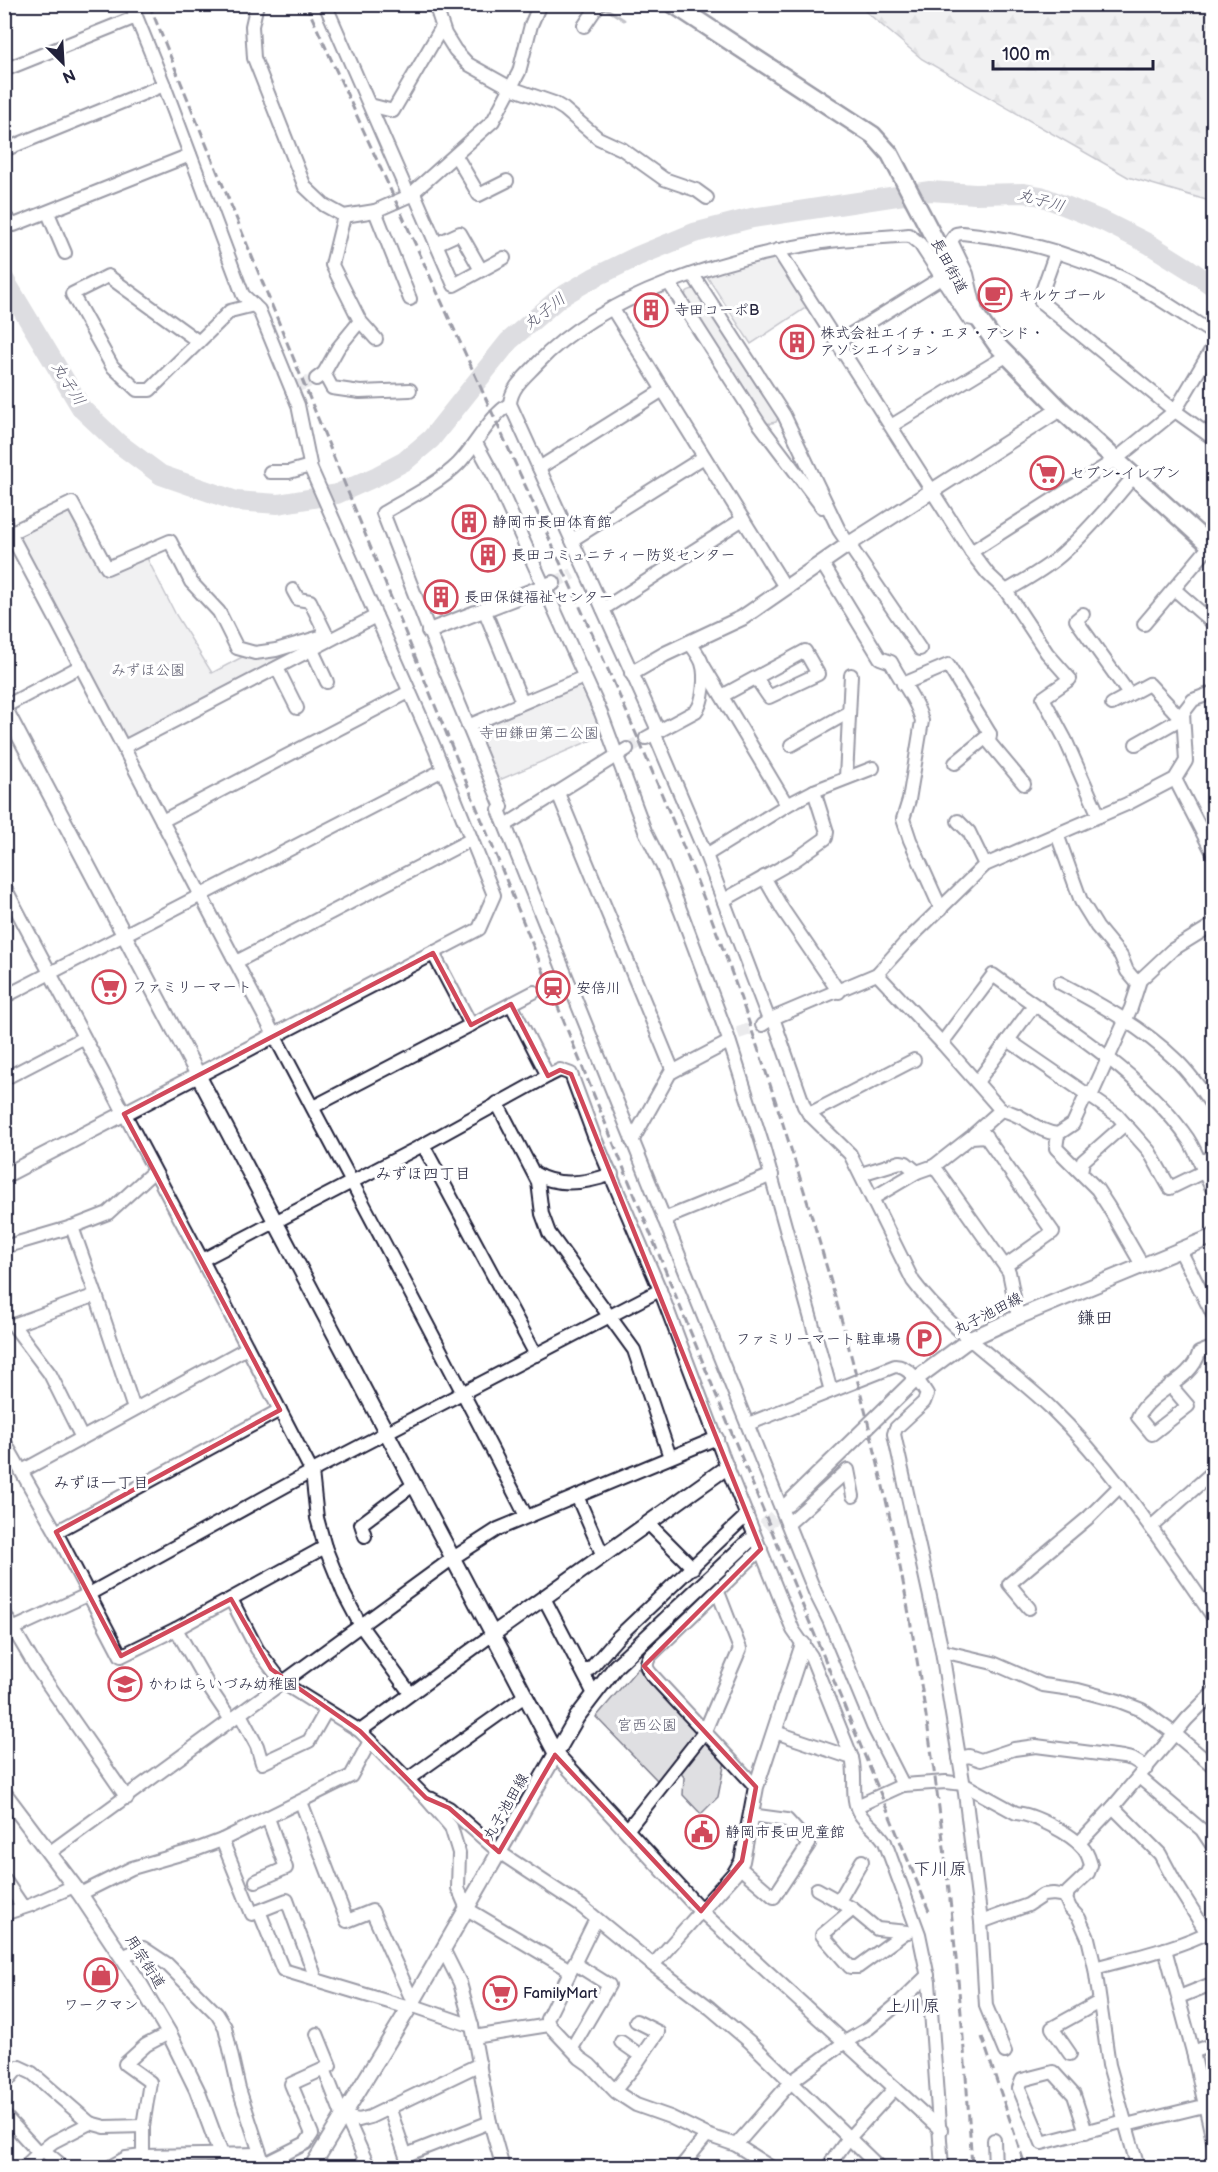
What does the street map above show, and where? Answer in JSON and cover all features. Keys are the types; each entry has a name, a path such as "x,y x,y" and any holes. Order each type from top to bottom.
{"main road":[{"name":"長田街道","path":"673,4 873,135 890,154 978,320 1006,356 1060,409 1212,548"}],"street":[{"path":"4,1176 479,929 494,895 443,770 311,468 295,387 259,310 243,295 131,4"},
{"path":"257,4 252,26 254,58 306,187 324,205 344,216 375,211 412,194 493,121 519,72 540,4"},
{"path":"325,4 454,285 504,258"},
{"path":"435,4 442,27 455,50 468,64 511,88 564,109 598,138 622,149 664,179 696,190 707,198"},
{"path":"584,26 599,4"},
{"path":"4,70 136,17"},
{"path":"370,105 393,111 442,27"},
{"path":"4,150 164,86"},
{"path":"4,216 14,225 190,155"},
{"path":"456,156 479,195 507,181"},
{"path":"375,211 410,299"},
{"path":"48,213 65,253"},
{"path":"344,216 332,265 360,321 376,339"},
{"path":"436,244 460,233 481,270"},
{"path":"1214,334 1142,289 1108,271 1056,252 1002,237 956,234 951,241 967,274 978,320 968,318 920,244 909,235 825,242 778,250 693,275 612,308 590,320 561,342 510,394 510,404 572,540 579,572 603,609 657,731 656,737 724,900 768,1021 808,1114 850,1154 913,1281 928,1301 970,1340 1052,1409 1086,1445 1151,1527 1214,1618"},
{"path":"778,250 971,552 987,574 1006,591 1047,653 1070,679 1043,698 1065,739 1099,816"},
{"path":"1056,252 1040,297 1041,302 1175,411 1214,439"},
{"path":"693,275 784,414 839,530"},
{"path":"199,342 108,276 72,294 112,366 137,390 150,390 199,342 230,311 254,305"},
{"path":"838,342 941,278"},
{"path":"669,283 760,425 839,530 920,649"},
{"path":"612,308 785,587"},
{"path":"360,321 338,348 320,376 332,387 360,392 410,390"},
{"path":"971,552 1115,460 1175,411 1214,345"},
{"path":"891,426 1006,356"},
{"path":"539,468 663,390"},
{"path":"510,404 499,412 456,465 383,513 502,807 500,810 632,1141 815,1592 873,1726 903,1785"},
{"path":"632,673 689,642 742,618 849,544 1060,409"},
{"path":"476,443 548,585 584,677 601,713 615,756 645,831 678,903 732,1037 831,1391"},
{"path":"572,540 705,457"},
{"path":"270,472 290,472 311,468"},
{"path":"1006,591 1061,555 1104,512 1133,477"},
{"path":"376,616 328,638 255,653 237,648 219,612 191,582 170,541 107,568 72,503 8,528 353,1181 409,1293 464,1392 526,1516"},
{"path":"603,609 743,519"},
{"path":"1144,624 1212,548"},
{"path":"822,563 880,657 891,662 920,712 922,721 909,800 903,819 941,909"},
{"path":"429,631 548,585"},
{"path":"1174,589 1214,624"},
{"path":"293,590 298,598 310,601 328,638"},
{"path":"484,609 522,702"},
{"path":"1083,614 1076,620 1129,694"},
{"path":"124,747 312,650 328,638"},
{"path":"689,642 787,805"},
{"path":"312,650 327,682"},
{"path":"722,696 806,651 818,674 769,697 756,678"},
{"path":"646,738 696,711 699,707 704,679 703,665"},
{"path":"903,684 948,665 990,734 989,742 1024,784"},
{"path":"81,666 5,707 556,1754 701,1911 941,2130"},
{"path":"277,668 297,708"},
{"path":"846,778 851,675"},
{"path":"468,726 584,677"},
{"path":"1112,704 1149,684 1182,717"},
{"path":"162,821 409,692"},
{"path":"768,1021 877,974 985,865 1133,801 1175,779 1186,761 1182,717 1186,706 1193,700 1214,692"},
{"path":"791,745 849,712"},
{"path":"1136,744 1182,717"},
{"path":"956,764 990,734"},
{"path":"506,825 627,749"},
{"path":"706,855 787,805 814,791 873,768"},
{"path":"4,998 443,770"},
{"path":"1175,779 1214,855"},
{"path":"724,900 795,860 826,838 827,832 814,791"},
{"path":"558,793 673,1071"},
{"path":"958,821 969,832 985,865"},
{"path":"1057,834 1081,901 1097,927 1121,956 1127,971 1138,984"},
{"path":"236,962 470,840"},
{"path":"764,877 783,910 839,992"},
{"path":"6,891 312,1472 315,1510 325,1547 344,1594 362,1626 410,1693"},
{"path":"877,974 1002,1110 1011,1111 1038,1129 1058,1134 1073,1124 1108,1059 1138,984 1172,950 1214,924"},
{"path":"433,953 471,1025"},
{"path":"942,1043 993,975 1108,1059 1146,1090 1190,1142 1214,1192"},
{"path":"1060,983 1125,1021 1157,1043 1178,1061 1214,1108"},
{"path":"313,1107 534,992"},
{"path":"511,1004 548,1076"},
{"path":"977,1082 1034,1005"},
{"path":"632,1141 670,1073 732,1037"},
{"path":"4,1079 83,1038"},
{"path":"1008,1040 1089,1094 1125,1124 1149,1151 1170,1188 1202,1167 1214,1156"},
{"path":"808,1114 914,1060"},
{"path":"202,1260 423,1145 548,1076 560,1070 571,1074 594,1136 660,1290 793,1630 811,1656 852,1758 855,1768 857,1806 860,1814 879,1831 885,1842 919,1934 928,1975 942,2168"},
{"path":"497,1103 538,1182 542,1214 549,1233 634,1350 670,1457"},
{"path":"873,1198 917,1172 934,1166 979,1134 1002,1110"},
{"path":"1081,1172 1083,1161 1125,1124"},
{"path":"979,1134 1053,1232 1005,1266"},
{"path":"1058,1134 1056,1148 1074,1168 1081,1172 1108,1206 1142,1265"},
{"path":"423,1145 536,1355"},
{"path":"861,1174 900,1162 906,1163 917,1172"},
{"path":"934,1166 1009,1272 1018,1317"},
{"path":"4,1247 72,1227 108,1213 154,1171"},
{"path":"534,1173 549,1180 567,1183 612,1174"},
{"path":"664,1220 772,1175"},
{"path":"72,1227 134,1409"},
{"name":"丸子池田線","path":"788,1504 916,1379 970,1340 1018,1317 1214,1236"},
{"path":"1180,1250 1214,1317"},
{"path":"10,1631 89,1594 312,1472 660,1290"},
{"path":"82,1438 50,1374 14,1325 96,1294"},
{"path":"1170,1385 1196,1364 1199,1353 1214,1347"},
{"path":"22,1470 248,1348"},
{"path":"747,1425 895,1366 906,1369 927,1394 927,1398 896,1428 894,1434 942,1652 963,1784 981,1922 987,2006 1005,2052"},
{"path":"56,1532 280,1410"},
{"path":"49,1853 453,1558 498,1529 717,1438"},
{"path":"4,1441 56,1532 121,1656 176,1629 325,1547"},
{"path":"360,1731 728,1467"},
{"path":"788,1524 848,1470 853,1496"},
{"path":"1151,1527 1214,1471"},
{"path":"365,1536 361,1524 413,1485"},
{"path":"1029,1608 1009,1584 1089,1517 1120,1486"},
{"path":"577,1496 603,1556"},
{"path":"578,1664 583,1669 590,1669 619,1636 747,1515"},
{"path":"649,1524 693,1568"},
{"name":"丸子池田線","path":"313,2168 411,2005 577,1717 631,1651 749,1540"},
{"path":"756,1787 652,1675 646,1668 646,1663 650,1656 761,1550"},
{"path":"627,1830 705,1731 740,1649 718,1592"},
{"path":"544,1598 594,1694"},
{"path":"231,1599 257,1649 283,1683 360,1731 408,1779 451,1827 459,1853 458,1888 467,1909 609,1985 572,2048"},
{"path":"4,1613 10,1631 127,1798"},
{"path":"176,1629 212,1692 236,1717 257,1746 262,1763 309,1741 326,1710"},
{"path":"653,1965 739,1867 756,1787 803,1644"},
{"path":"942,1652 993,1663 1043,1685 1111,1698 1142,1710 1214,1767"},
{"path":"1079,1843 1113,1807 1193,1712 1214,1692"},
{"path":"408,1779 526,1695"},
{"path":"775,1732 852,1758"},
{"path":"4,1914 77,1890 132,1868 222,1840 351,1776 370,1741"},
{"path":"959,1758 969,1756 981,1760 1014,1749 1036,1746 1132,1760 1202,1830 1214,1848"},
{"path":"857,1806 903,1785 946,1782 963,1784 1016,1813 1046,1822 1085,1849 1091,1865 1088,1873 1073,1886 1066,1899 1079,1918 1088,1938 1095,1968 1109,2065 1138,2168"},
{"name":"用宗街道","path":"4,1793 124,1956 168,2033 197,2090 224,2161"},
{"path":"426,1798 449,1808 499,1852 581,1906 710,2008 750,2042 879,2168"},
{"path":"301,1802 348,1921 372,1911 411,2005"},
{"path":"1095,1968 1165,1949 1210,1931 1170,1885 1160,1854 1113,1807"},
{"path":"739,1867 774,1897 809,1844 787,1820 751,1815"},
{"path":"256,1881 286,1868 268,1818"},
{"path":"222,1840 252,1914 287,1900 314,1973"},
{"path":"839,1902 862,1861"},
{"path":"4,1879 23,1907"},
{"path":"817,1889 853,1909 877,1929 919,1934"},
{"path":"981,1922 1028,1905 1043,1895 1067,1896"},
{"path":"853,1909 822,1935 850,1967 858,1967 906,1932"},
{"path":"259,1911 283,1970 411,2005 473,2031 549,2025"},
{"path":"596,1919 547,2019 549,2025 615,2090 636,2105 736,2145 772,2168"},
{"path":"124,1956 143,1948 167,1964 217,2014 227,2034 239,2089 263,2162"},
{"path":"443,1949 460,1983 473,2031 490,2122 503,2168"},
{"path":"1165,1949 1193,2052 1210,2104 1214,2145"},
{"path":"736,2145 791,2082 868,2028 928,1975"},
{"path":"1179,1997 1214,1983"},
{"path":"1070,2054 1052,2028 1099,2002"},
{"path":"615,2090 658,2032 636,2020"},
{"path":"143,2156 144,2126 150,2082 125,2064 146,2045 168,2033"},
{"path":"108,2168 126,2158 143,2156 263,2162 306,2143 312,2134 291,2084 330,2066 317,2034"},
{"path":"621,2042 641,2056"},
{"path":"1193,2052 1214,2044"},
{"path":"340,2122 370,2117 480,2064"},
{"path":"4,2076 8,2080 20,2067 32,2073 90,2123 105,2127 144,2126"},
{"path":"324,2069 340,2122"},
{"path":"1086,2132 1074,2095 1053,2072 1022,2080 1019,2088 1042,2143 1210,2104"},
{"path":"827,2168 848,2139 895,2088"},
{"path":"389,2107 408,2161 490,2122"},
{"path":"5,2116 41,2151 65,2168"},
{"path":"340,2122 348,2121 369,2168"},
{"path":"23,2168 53,2142 90,2123"},
{"path":"680,2168 707,2134"},
{"path":"994,2140 995,2168"}],"highlighted area":[{"path":"433,953 471,1025 511,1004 548,1076 560,1070 571,1074 761,1549 644,1666 756,1787 742,1861 701,1911 555,1755 499,1852 449,1808 426,1798 360,1731 271,1669 231,1599 121,1656 56,1532 280,1410 124,1114"}],"green space":[{"path":"858,5 1213,5 1213,202 1128,177 922,59"},
{"path":"779,255 810,305 751,344 706,275"},
{"path":"694,289 698,291 777,412 776,422 766,424 685,299 687,292"},
{"name":"みずほ公園","path":"71,509 105,573 147,558 176,615 212,673 244,656 299,651 130,742 124,740 17,536"},
{"name":"寺田鎌田第二公園","path":"581,685 603,735 497,781 475,731"},
{"name":"宮西公園","path":"638,1668 699,1733 659,1782 596,1717"},
{"path":"704,1739 725,1761 718,1797 701,1814 683,1795 684,1777 679,1771"}],"waterway":[{"path":"602,6 624,20"},
{"name":"丸子川","path":"4,279 82,409 118,443 161,475 236,501 278,504 337,494 405,461 431,439 509,341 559,298 638,256 694,233 752,218 930,191 975,194 1024,193 1041,196 1105,222 1149,244 1214,287"}],"tunnel":[{"path":"298,386 316,379"},
{"path":"553,583 573,574"},
{"path":"627,749 646,738"},
{"path":"738,1033 762,1025"},
{"path":"749,1541 788,1504"}],"railway":[{"path":"149,4 929,1911"},
{"path":"306,4 567,578 659,788 723,948 767,1075 814,1223 855,1372 891,1522 930,1740 956,1953 972,2168"},
{"path":"982,2037 1026,2168"}],"place":[{"name":"キルケゴール","path":"995,295"},
{"name":"寺田コーポB","path":"651,310"},
{"name":"株式会社エイチ・エヌ・アンド・ アソシエイション","path":"797,342"},
{"name":"セブン-イレブン","path":"1047,473"},
{"name":"静岡市長田体育館","path":"469,522"},
{"name":"長田コミュニティー防災センター","path":"488,555"},
{"name":"長田保健福祉センター","path":"441,597"},
{"name":"ファミリーマート","path":"109,987"},
{"name":"安倍川","path":"553,988"},
{"name":"ファミリーマート駐車場","path":"924,1339"},
{"name":"かわはらいづみ幼稚園","path":"125,1684"},
{"name":"静岡市長田児童館","path":"702,1832"},
{"name":"ワークマン","path":"101,1975"},
{"name":"FamilyMart","path":"500,1993"}],"district":[{"name":"みずほ四丁目","path":"423,1174"},
{"name":"鎌田","path":"1095,1318"},
{"name":"みずほ一丁目","path":"101,1483"},
{"name":"下川原","path":"940,1869"},
{"name":"上川原","path":"913,2006"}]}
